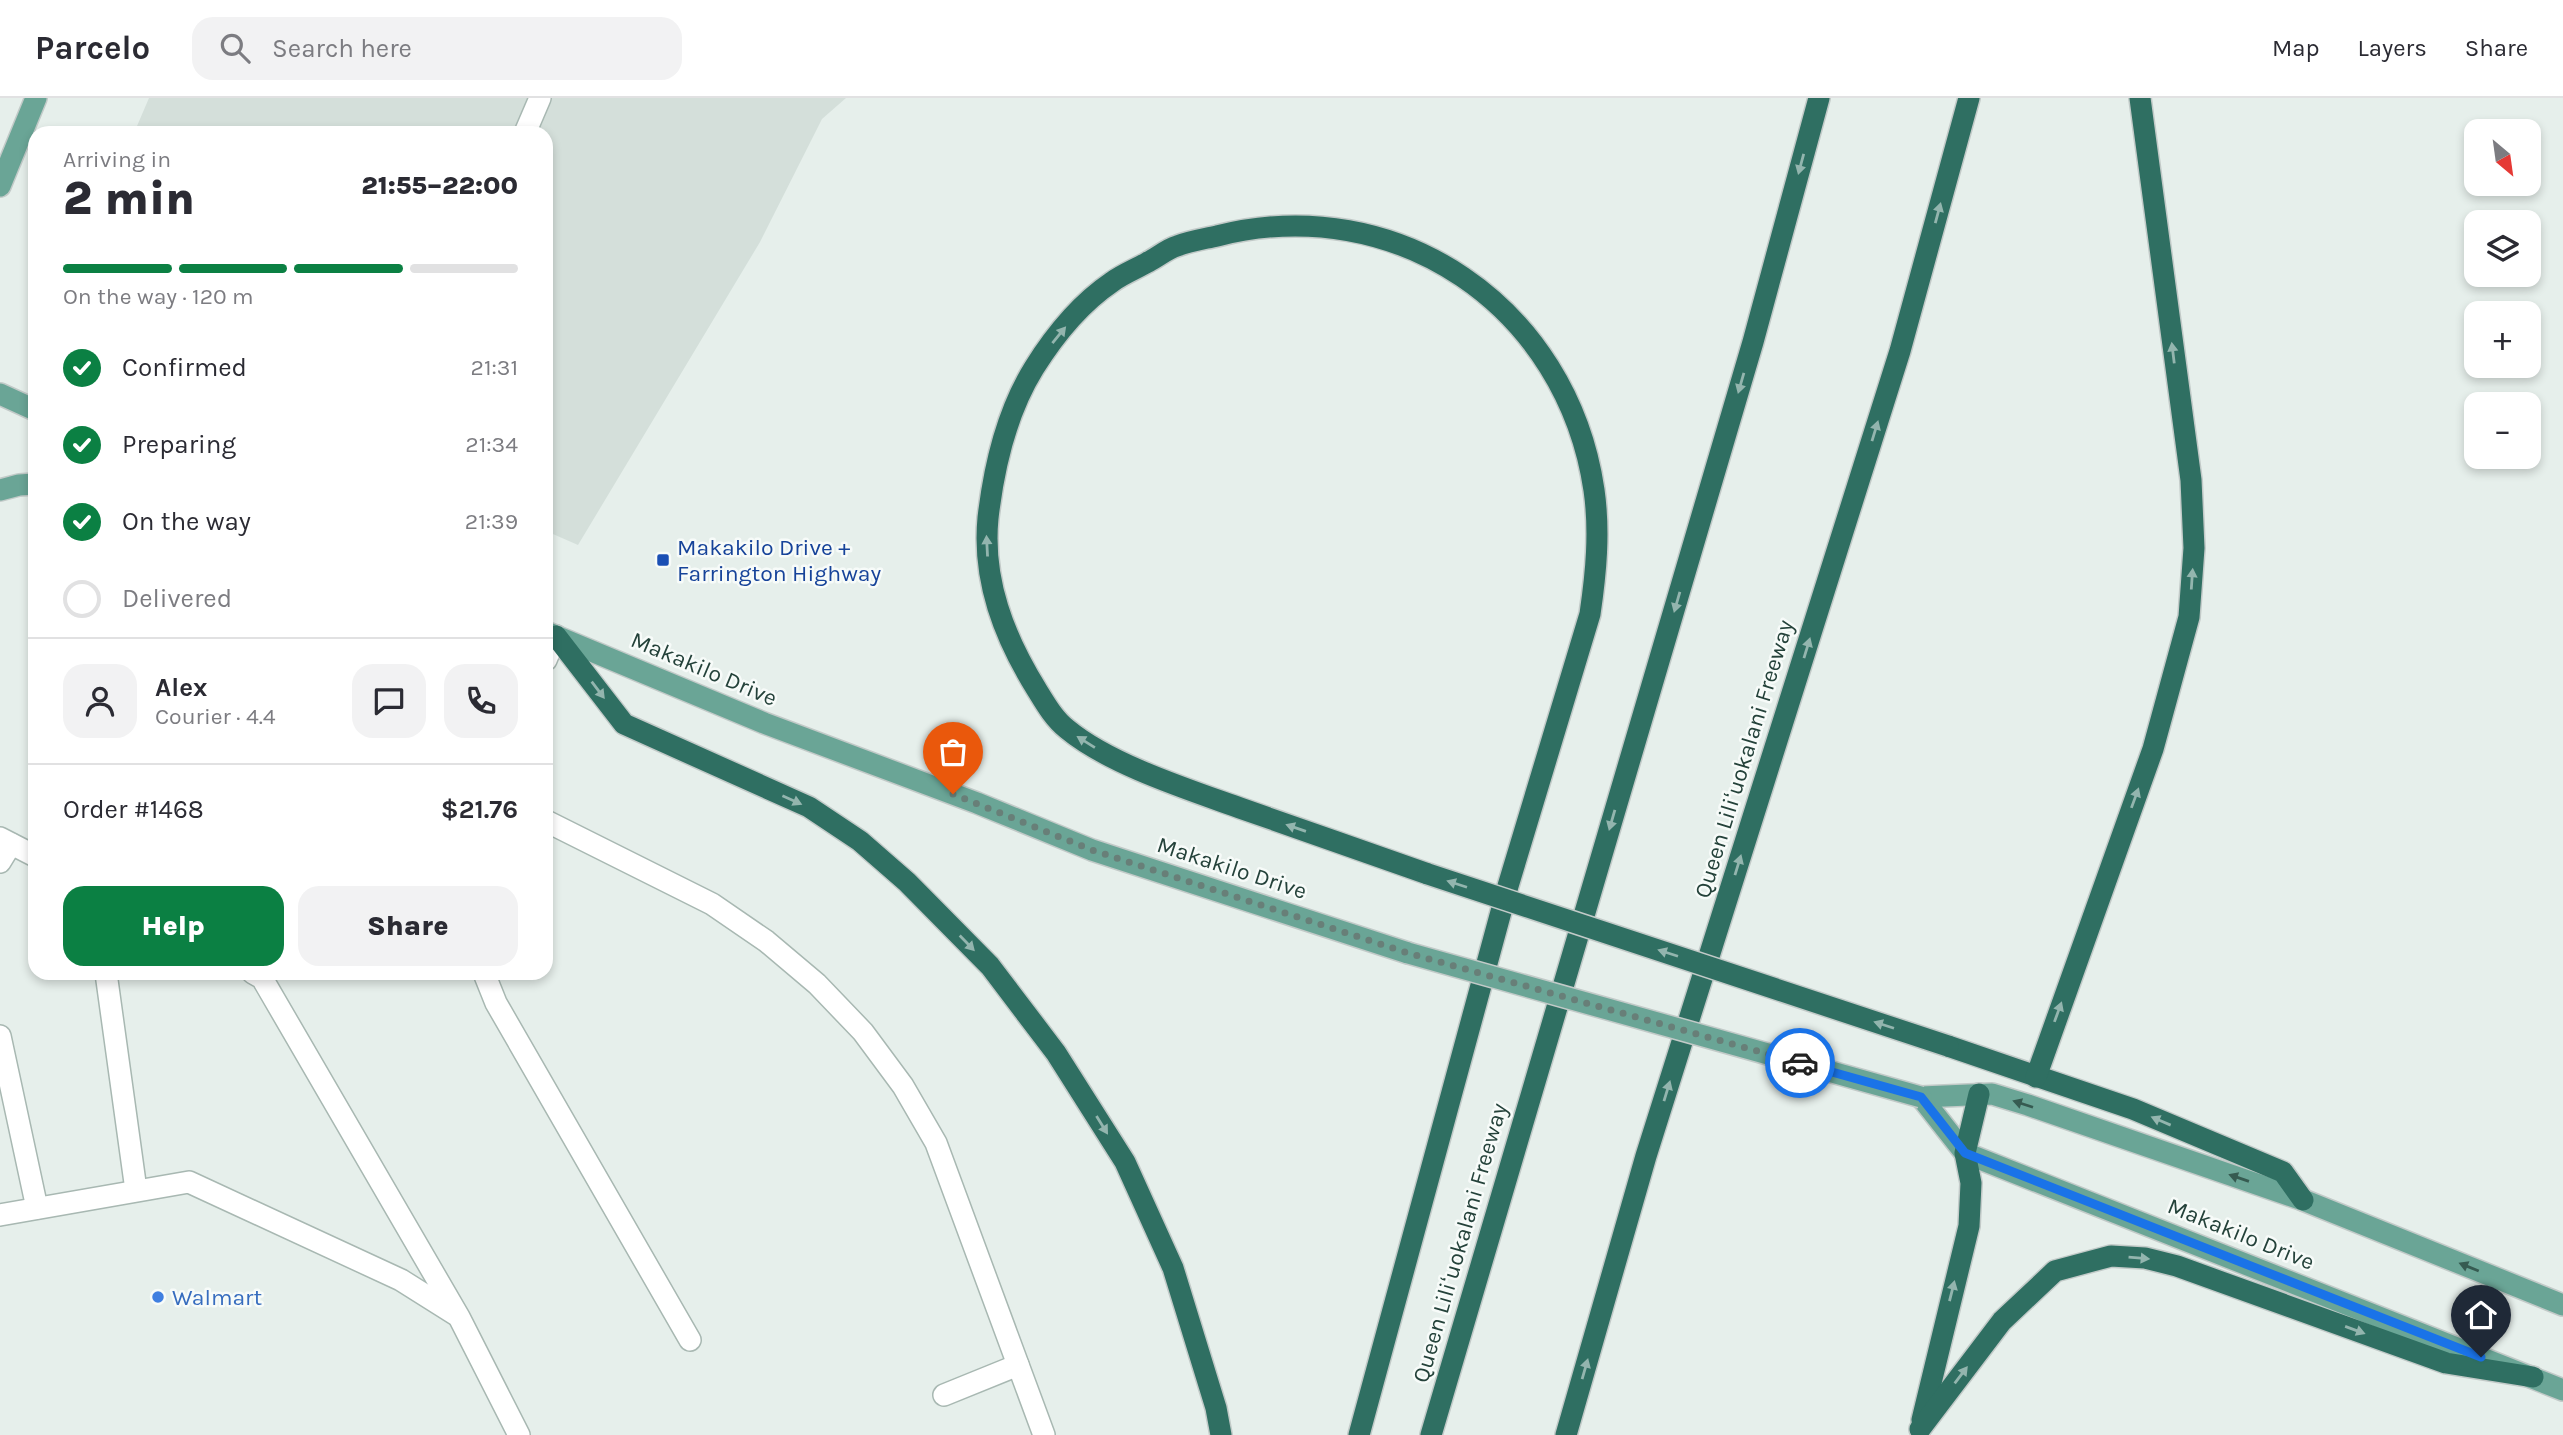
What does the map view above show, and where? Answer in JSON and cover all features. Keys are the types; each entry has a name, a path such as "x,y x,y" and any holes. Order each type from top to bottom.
{"highway":[{"name":"Queen Liliʻuokalani Freeway","path":"1431,1435 1749,355 1819,98"},
{"name":"Queen Liliʻuokalani Freeway","path":"1566,1435 1643,1168 1900,351 1969,98"},
{"path":"2036,1077 2153,749 2189,617 2194,548 2191,480 2140,98"},
{"path":"1359,1435 1508,887 1590,614 1596,573 1594,490 1576,424 1553,373 1530,338 1506,311 1479,287 1450,267 1383,237 1311,225 1239,230 1176,246 1111,282 1080,309 1034,369 1017,401 1004,435 996,467 986,536 989,577 999,615 1024,670 1063,726 1086,743 1178,786 1428,874 1948,1046 2133,1109 2283,1172 2303,1200"},
{"path":"553,636 624,724 809,807 860,841 923,897 990,966 1056,1054 1125,1162 1173,1268 1216,1408 1221,1435"},
{"path":"1918,1432 1969,1226 1971,1183 1965,1153 1979,1094"},
{"path":"1918,1432 2002,1321 2054,1271 2111,1256 2146,1258 2176,1266 2446,1363 2533,1377"}],"main road":[{"path":"0,186 36,98"},
{"path":"0,394 28,407"},
{"path":"0,491 28,484"},
{"name":"Makakilo Drive","path":"553,635 764,723 977,803 1092,850 1408,953 1921,1097 1992,1094 2028,1105 2303,1200 2563,1305"},
{"path":"1921,1097 1965,1153"},
{"name":"Makakilo Drive","path":"1965,1153 2563,1390"}],"lane":[{"path":"528,126 540,98"},
{"path":"553,824 712,904 776,949 817,984 863,1032 903,1086 936,1143 1044,1435"},
{"path":"0,862 6,841 28,852"},
{"path":"107,980 136,1190"},
{"path":"263,980 459,1317 519,1435"},
{"path":"487,980 496,1003 690,1340"},
{"path":"0,1036 37,1208"},
{"path":"0,1214 189,1182 401,1280 459,1317"},
{"path":"944,1395 1018,1364"}],"shaded area":[{"path":"149,98 846,98 822,119 760,242 578,545 553,534 553,126 137,126"}],"way so far":[{"path":"953,794 1092,850 1408,953 1800,1063"}],"place":[{"name":"Makakilo Drive + Farrington Highway","path":"663,560"},
{"name":"Walmart","path":"158,1297"}],"route":[{"path":"1800,1063 1921,1097 1965,1153 2481,1357"}]}
